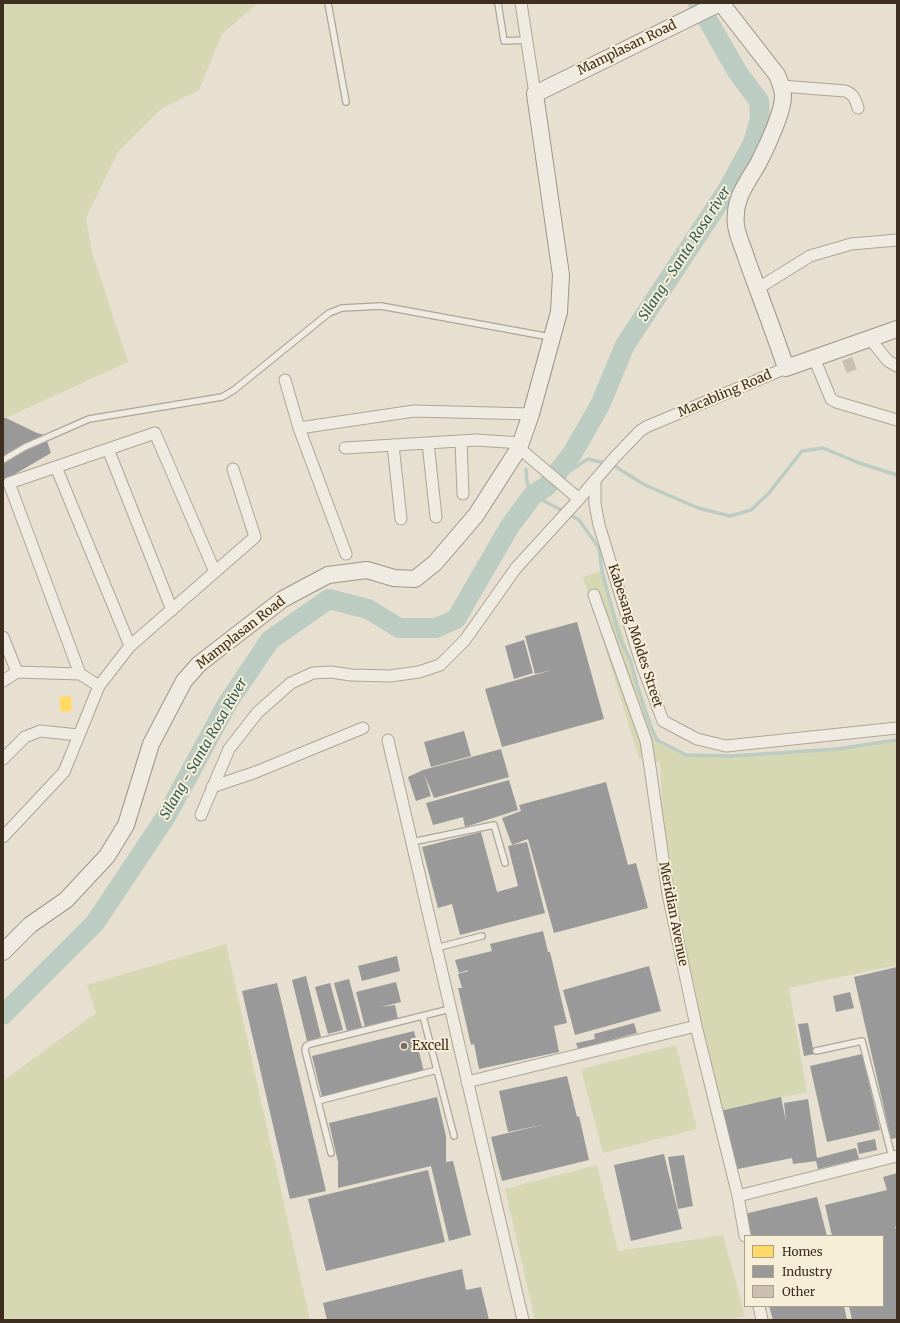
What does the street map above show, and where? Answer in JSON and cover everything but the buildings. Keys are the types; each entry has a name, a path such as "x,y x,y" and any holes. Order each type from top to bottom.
{"street":[{"path":"521,3 535,94"},
{"path":"717,5 777,76 781,86 783,97 779,117 759,162 736,204 736,226 757,290 786,368"},
{"name":"Mamplasan Road","path":"3,952 30,925 66,900 107,856 126,825 151,744 184,681 199,664 240,631 284,599 328,575 367,570 394,578 415,579 435,563 476,515 520,446 531,414 559,312 561,275 535,94 679,22 717,5"},
{"path":"781,86 845,91 854,96 858,108"},
{"path":"757,290 810,256 851,244 897,240"},
{"name":"Macabling Road","path":"201,814 229,749 258,712 291,683 313,673 331,672 351,675 390,676 419,672 440,665 465,640 516,568 575,496 595,480 640,431 646,427 786,368 897,329"},
{"path":"870,339 888,361 897,366"},
{"path":"814,358 831,399 836,402 897,420"},
{"path":"285,380 299,428 346,554"},
{"path":"299,428 414,411 531,414"},
{"path":"80,674 9,483 155,433 215,572"},
{"path":"345,448 476,440 520,446 541,467 575,496"},
{"path":"461,441 462,494"},
{"path":"428,443 436,517"},
{"path":"393,445 401,519"},
{"path":"108,449 172,610"},
{"path":"56,467 130,646"},
{"path":"3,837 64,772 99,686 130,646 255,537 233,469"},
{"name":"Kabesang Moldes Street","path":"595,480 595,504 599,525 641,662 663,721 697,740 726,746 897,728"},
{"name":"Meridian Avenue","path":"594,595 646,741 668,894 696,1026 738,1196 745,1235"},
{"path":"3,636 17,672"},
{"path":"3,681 17,672 80,674 99,686"},
{"path":"212,788 256,772 363,728"},
{"path":"3,759 26,737 40,731 78,735"},
{"path":"388,740 523,1320"},
{"path":"467,1082 696,1026"},
{"path":"738,1196 894,1156"},
{"path":"759,1307 762,1320"}],"lane":[{"path":"328,3 346,102"},
{"path":"498,3 504,41 526,40"},
{"path":"3,460 26,447 89,419 222,397 234,390 329,313 342,308 381,306 552,338"},
{"path":"412,842 494,825 505,863"},
{"path":"436,948 482,936"},
{"path":"331,1153 305,1050 306,1046 450,1009"},
{"path":"423,1016 454,1136"},
{"path":"816,1051 862,1041 894,1156"},
{"path":"318,1101 437,1070"}],"green space":[{"path":"3,3 257,4 222,34 199,90 162,108 118,152 86,218 92,252 128,362 6,418 3,418"},
{"path":"602,571 657,740 686,755 731,756 836,749 897,740 897,965 789,988 807,1092 720,1111 666,893 660,763 639,758 583,577"},
{"path":"226,944 310,1320 3,1320 3,1081 96,1013 87,985"},
{"path":"676,1045 697,1129 603,1153 581,1069"},
{"path":"597,1165 618,1251 723,1235 745,1316 729,1320 535,1320 505,1189"}],"waterway":[{"name":"Silang - Santa Rosa River","path":"3,1015 95,923 167,815 227,704 270,640 329,599 368,609 399,628 436,628 456,619 510,526 533,495 547,486 572,454 600,405 625,345 728,189 753,143 760,119 759,101 738,73 698,3"},
{"path":"547,383 552,366"},
{"path":"616,467 645,485 698,508 730,516 751,510 769,493 802,451 823,448 859,463 897,475"},
{"path":"533,495 588,459 605,463"},
{"name":"Silang - Santa Rosa River","path":"526,469 527,482 533,495 563,511"},
{"path":"571,515 579,520 599,548 602,571 620,639 630,659 650,725 657,740 686,755 731,756 837,749 897,740"}],"place":[{"name":"Excell","path":"404,1046"}],"water label":[{"name":"Silang - Santa Rosa river","path":"685,254"}]}
